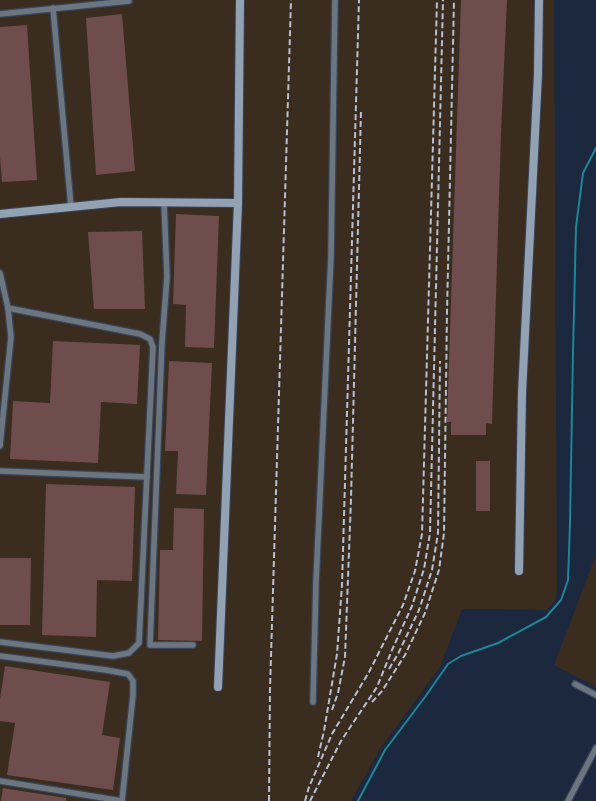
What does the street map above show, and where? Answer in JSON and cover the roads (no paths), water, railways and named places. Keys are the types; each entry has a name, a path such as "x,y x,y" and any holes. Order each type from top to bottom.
{"street":[{"path":"218,687 238,203 240,0"},
{"path":"313,702 331,256 335,0"},
{"path":"519,571 522,393 538,74 539,0"},
{"path":"0,14 129,1"},
{"path":"53,8 71,207"},
{"path":"0,214 122,202 238,203"},
{"path":"164,202 167,277 162,350 150,645 193,645"},
{"path":"0,274 8,308 11,337 0,446"},
{"path":"0,642 113,656 129,653 139,643 153,347 150,339 140,334 8,308"},
{"path":"0,471 147,477"},
{"path":"0,656 128,674 133,682 122,801 0,781"},
{"path":"575,684 596,695"},
{"path":"568,801 596,748"}],"waterway":[{"path":"358,801 385,750 448,664 461,656 498,643 546,617 561,600 568,580 576,227 583,173 596,148"}],"railway":[{"path":"269,801 270,689 291,0"},
{"path":"318,757 337,654 342,585 359,0"},
{"path":"305,801 309,787 332,734 369,672 403,605 415,571 422,534 437,0"},
{"path":"310,801 341,741 377,687 412,606 424,569 430,533 443,0"},
{"path":"372,702 382,691 405,655 425,613 439,570 444,533 454,0"},
{"path":"332,710 338,693 345,657 351,499 361,110"},
{"path":"389,669 398,654 419,610 432,570 438,533 440,361"}]}
